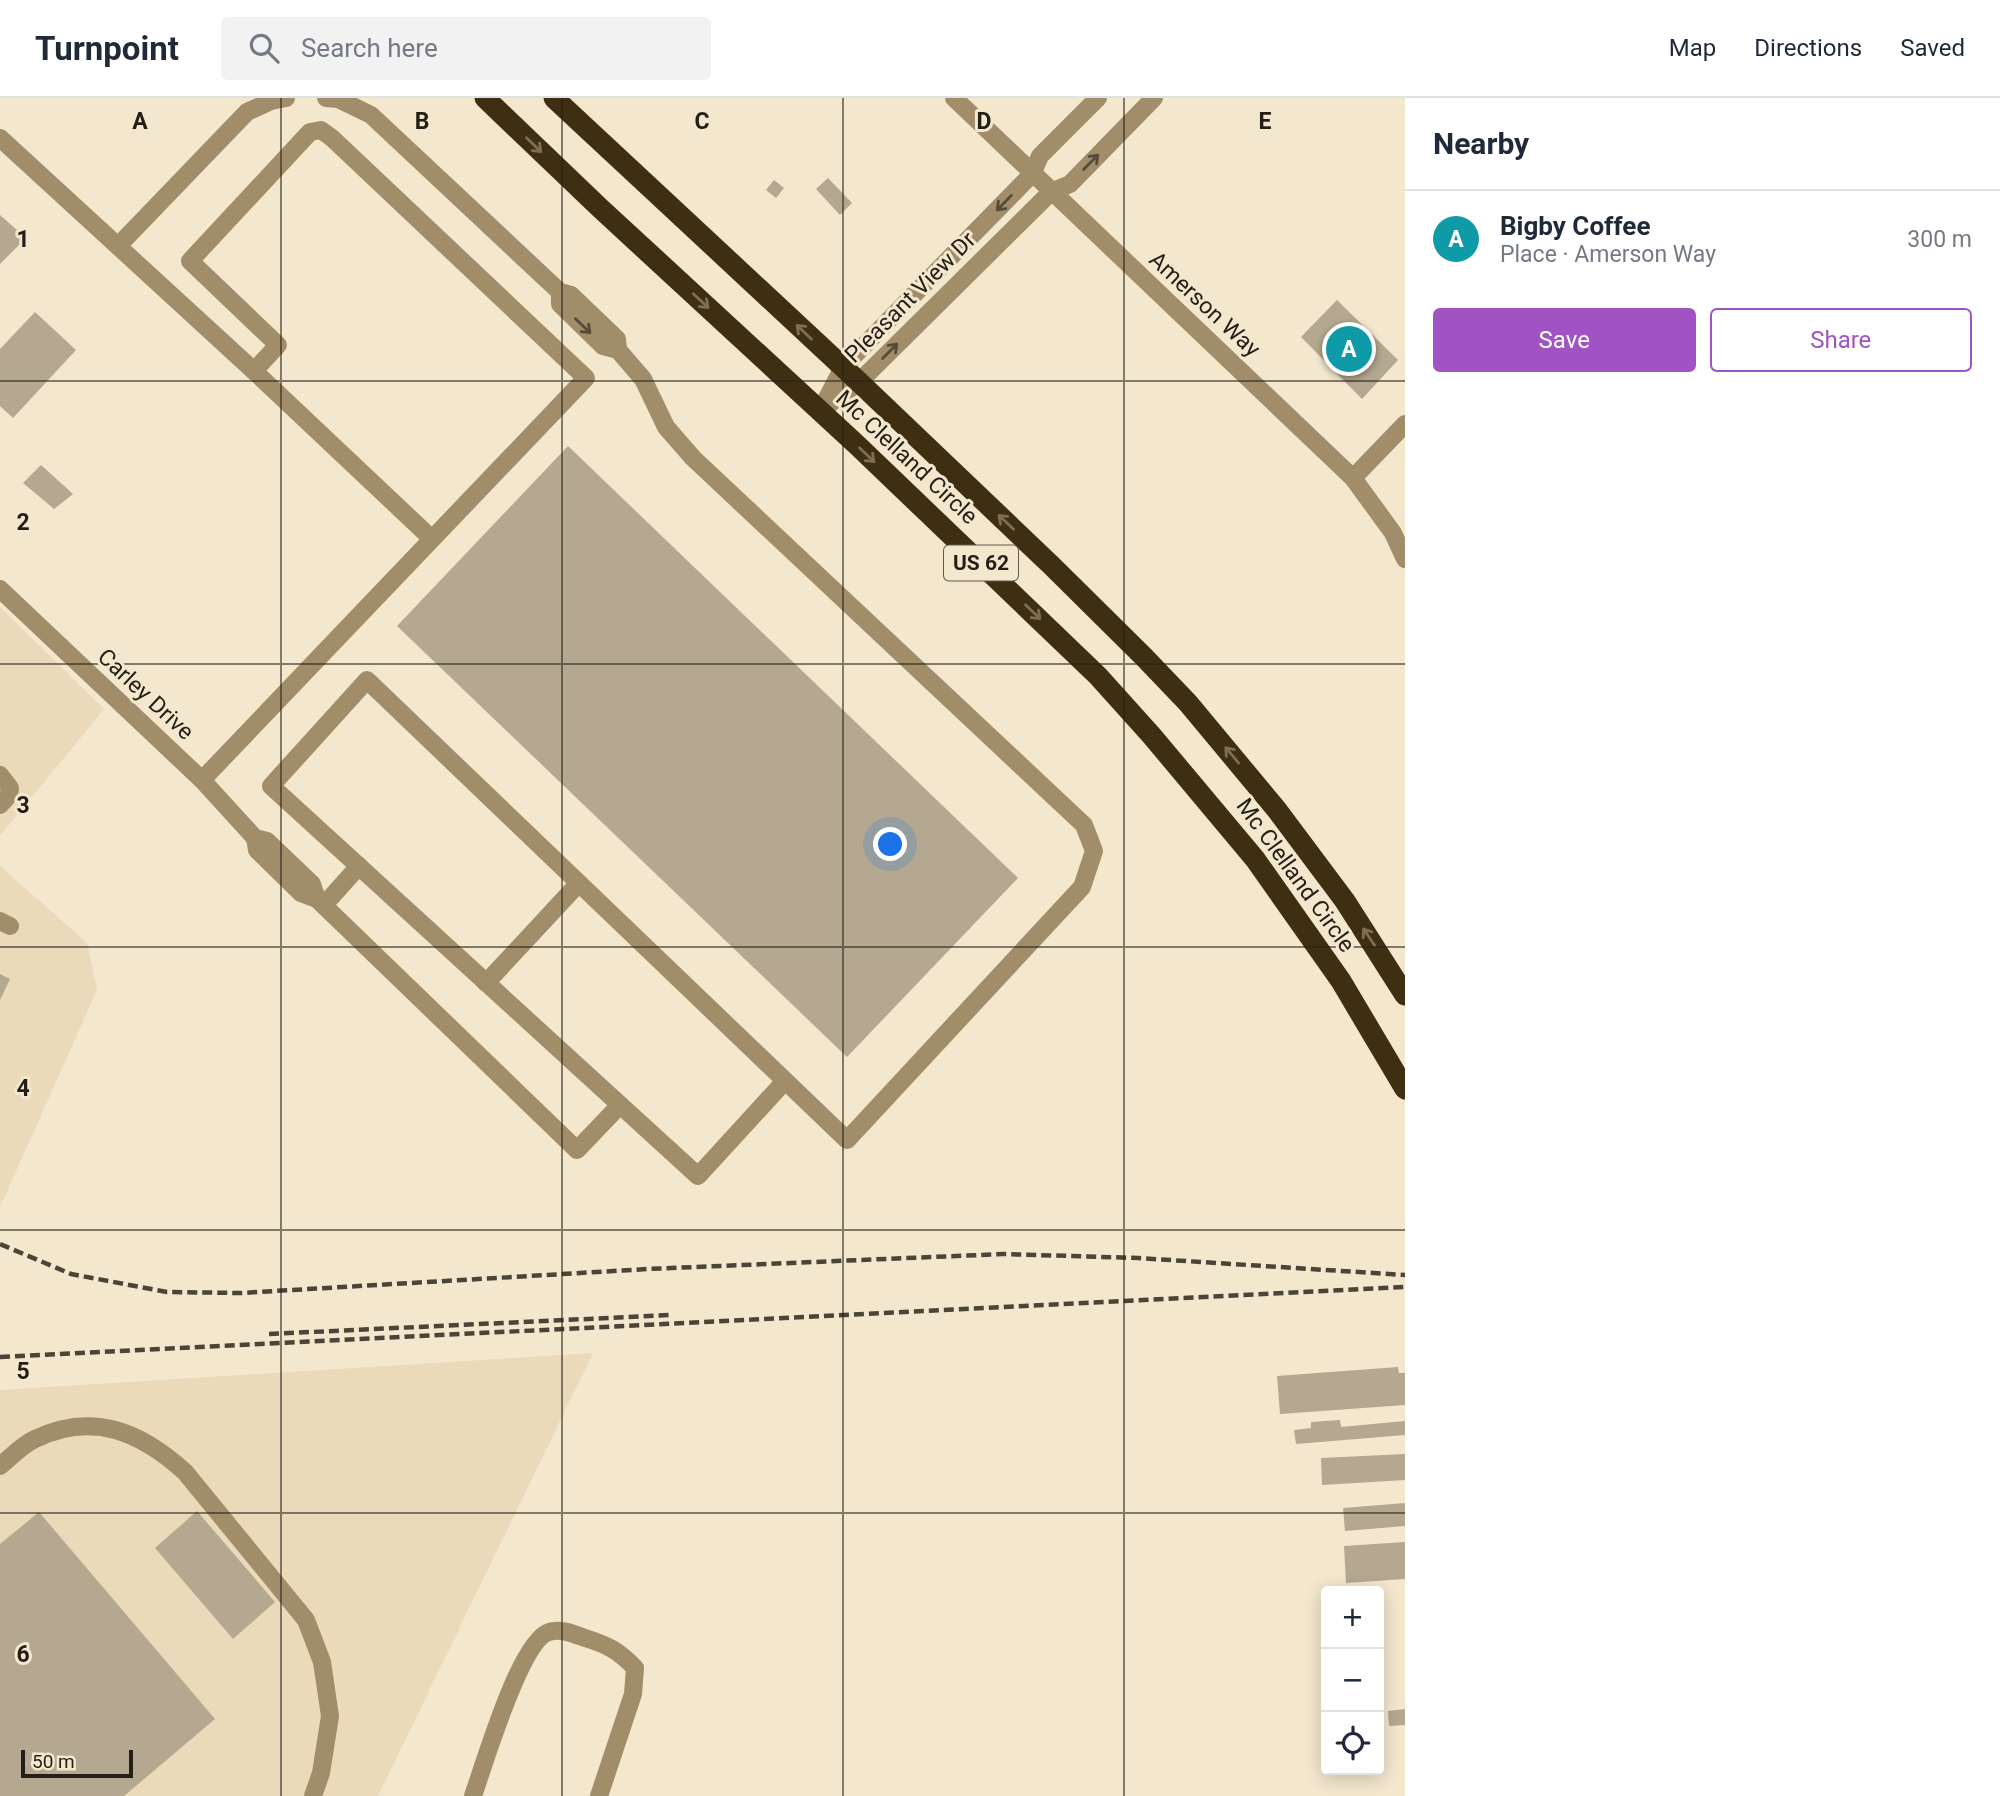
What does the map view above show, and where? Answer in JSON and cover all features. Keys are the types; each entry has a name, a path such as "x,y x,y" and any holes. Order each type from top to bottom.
{"highway":[{"name":"Mc Clelland Circle","path":"485,98 1029,608 1098,676 1219,813 1294,912 1341,981 1405,1089"},
{"name":"Mc Clelland Circle","path":"554,98 1051,565 1188,703 1277,810 1345,901 1405,995"}],"street":[{"path":"118,246 247,112 271,101 286,98"},
{"path":"326,98 338,99 371,116 560,292 560,304 603,345 618,350 643,379 666,427 693,458 1084,825 1094,851 1082,887 847,1140 367,680 271,786 698,1176 785,1081"},
{"name":"Amerson Way","path":"954,98 1353,478 1394,533 1405,559"},
{"name":"Pleasant View Dr","path":"820,411 842,367 1032,174 1040,156 1098,98"},
{"path":"1128,98 1139,103 1154,98"},
{"name":"Pleasant View Dr","path":"820,411 859,382 1051,192 1070,184 1154,98"},
{"path":"202,780 586,378 347,152 320,130 310,132 190,261 278,345 254,371"},
{"path":"0,138 432,539"},
{"path":"1353,478 1405,424"},
{"name":"Carley Drive","path":"3,599 202,780 255,838 257,850 264,857 301,893 321,902 577,1150 620,1105"},
{"path":"0,775 10,788 9,795 0,805"},
{"path":"321,902 359,866"},
{"path":"486,983 579,883"},
{"path":"0,1466 32,1440 58,1430 88,1427 111,1429 136,1436 162,1451 185,1472 306,1620 322,1662 330,1716 321,1773 313,1796"},
{"path":"473,1796 512,1687 530,1647 547,1632 564,1631 619,1651 635,1668 633,1694 599,1796"}],"shaded area":[{"path":"0,607 104,709 0,836"},
{"path":"0,866 87,943 97,990 0,1207"},
{"path":"593,1353 378,1796 0,1796 0,1390"}],"building":[{"path":"828,178 852,203 840,215 816,189"},
{"path":"774,180 784,188 776,198 766,190"},
{"path":"0,215 26,238 0,264"},
{"path":"1337,300 1398,360 1362,399 1301,337"},
{"path":"35,312 76,350 13,418 0,406 0,349"},
{"path":"568,446 1018,878 847,1057 397,626"},
{"path":"41,465 73,494 54,509 23,483"},
{"path":"0,974 10,979 0,1000"},
{"path":"1398,1367 1399,1373 1405,1373 1405,1405 1280,1414 1277,1376"},
{"path":"1340,1420 1341,1427 1405,1421 1405,1435 1296,1444 1294,1430 1311,1428 1311,1422"},
{"path":"1405,1454 1405,1480 1322,1485 1321,1458"},
{"path":"1405,1503 1405,1526 1345,1531 1343,1508"},
{"path":"197,1511 275,1602 233,1639 155,1548"},
{"path":"39,1512 215,1719 124,1796 0,1796 0,1544"},
{"path":"1405,1542 1405,1579 1346,1583 1344,1546"},
{"path":"1405,1709 1405,1725 1389,1726 1388,1711"}],"railway":[{"path":"0,1244 71,1274 167,1292 241,1293 648,1269 1003,1254 1138,1258 1405,1275"},
{"path":"0,1357 1405,1287"},
{"path":"269,1334 671,1315"}],"place":[{"name":"Bigby Coffee","path":"1349,349"}]}
